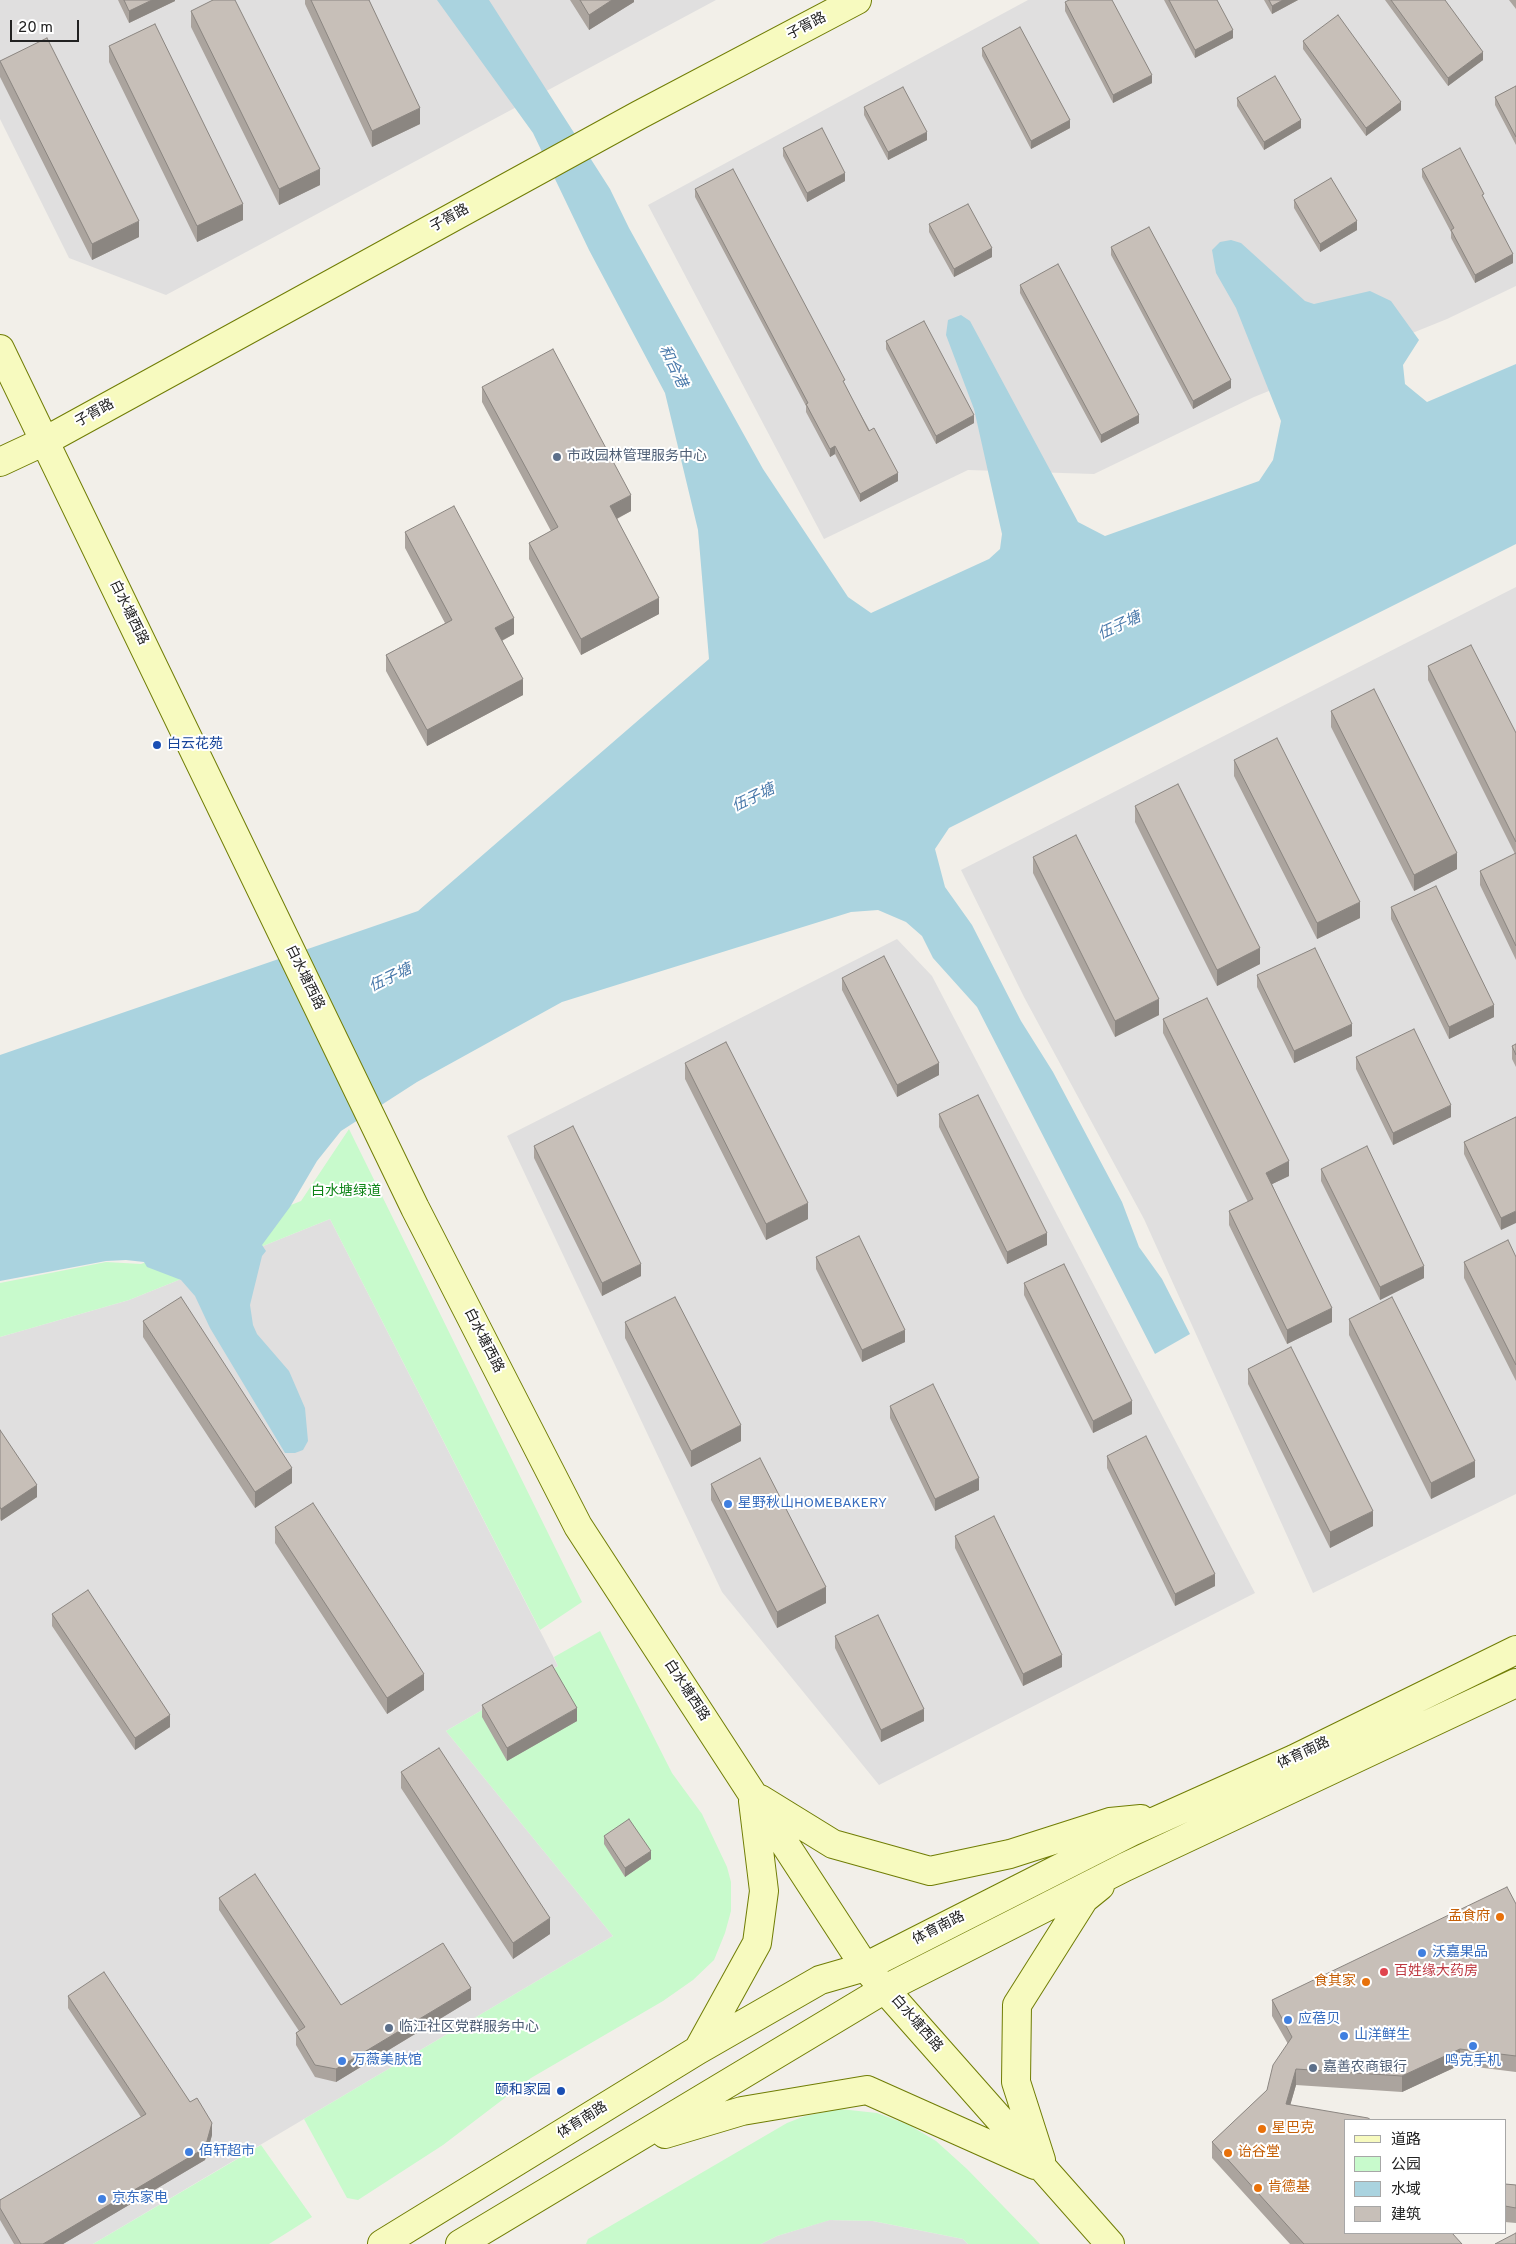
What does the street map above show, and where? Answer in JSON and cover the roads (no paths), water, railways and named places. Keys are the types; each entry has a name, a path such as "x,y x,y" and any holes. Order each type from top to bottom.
{"street":[{"name":"子胥路","path":"0,462 45,441 595,139 858,0"},
{"name":"白水塘西路","path":"0,349 416,1208 578,1526 865,1966 1110,2244"},
{"name":"子胥路","path":"0,483 45,441"},
{"name":"体育南路","path":"382,2244 698,2050 820,1980 865,1966 1122,1836 1294,1760 1516,1650"},
{"name":"体育南路","path":"460,2244 885,1989 1125,1867 1516,1683"},
{"path":"753,1794 834,1844 930,1871 1010,1854 1110,1822 1165,1817"},
{"path":"698,2050 757,1943 764,1891 753,1794"},
{"path":"1044,2169 1016,2082 1017,2006 1084,1899 1125,1867"},
{"path":"623,2147 742,2111 867,2090 1044,2169"}],"water":[{"path":"437,0 489,0 610,189 629,228 763,469 848,597 871,613 989,559 1000,549 1002,534 974,409 946,335 948,320 961,315 970,321 1078,522 1105,536 1259,481 1273,460 1281,421 1236,308 1216,273 1212,250 1220,242 1231,240 1241,243 1305,301 1314,304 1370,291 1391,301 1419,340 1403,365 1405,384 1427,402 1516,364 1516,544 949,828 935,849 945,887 972,925 1021,1021 1053,1072 1122,1202 1139,1247 1162,1279 1190,1334 1155,1354 977,1007 933,958 922,936 906,922 878,910 851,912 562,1002 417,1082 341,1131 317,1161 290,1207 262,1245 266,1251 262,1256 250,1305 253,1325 257,1334 289,1371 305,1408 308,1441 303,1450 295,1453 285,1453 210,1328 195,1296 181,1280 147,1267 144,1262 126,1260 106,1261 0,1281 0,1055 418,911 709,659 698,530 665,393 589,250 533,133"}],"place":[{"name":"市政园林管理服务中心","path":"557,457"},
{"name":"白云花苑","path":"157,745"},
{"name":"星野秋山HOMEBAKERY","path":"728,1504"},
{"name":"孟食府","path":"1500,1917"},
{"name":"沃嘉果品","path":"1422,1953"},
{"name":"百姓缘大药房","path":"1384,1972"},
{"name":"食其家","path":"1366,1982"},
{"name":"应蓓贝","path":"1288,2020"},
{"name":"临江社区党群服务中心","path":"389,2028"},
{"name":"山洋鲜生","path":"1344,2036"},
{"name":"鸣克手机","path":"1473,2046"},
{"name":"万薇美肤馆","path":"342,2061"},
{"name":"嘉善农商银行","path":"1313,2068"},
{"name":"颐和家园","path":"561,2091"},
{"name":"星巴克","path":"1262,2129"},
{"name":"佰轩超市","path":"189,2152"},
{"name":"诒谷堂","path":"1228,2153"},
{"name":"肯德基","path":"1258,2188"},
{"name":"京东家电","path":"102,2199"}],"water label":[{"name":"和合港","path":"672,367"},
{"name":"伍子塘","path":"1120,627"},
{"name":"伍子塘","path":"754,799"},
{"name":"伍子塘","path":"391,979"}],"park label":[{"name":"白水塘绿道","path":"346,1192"}]}
